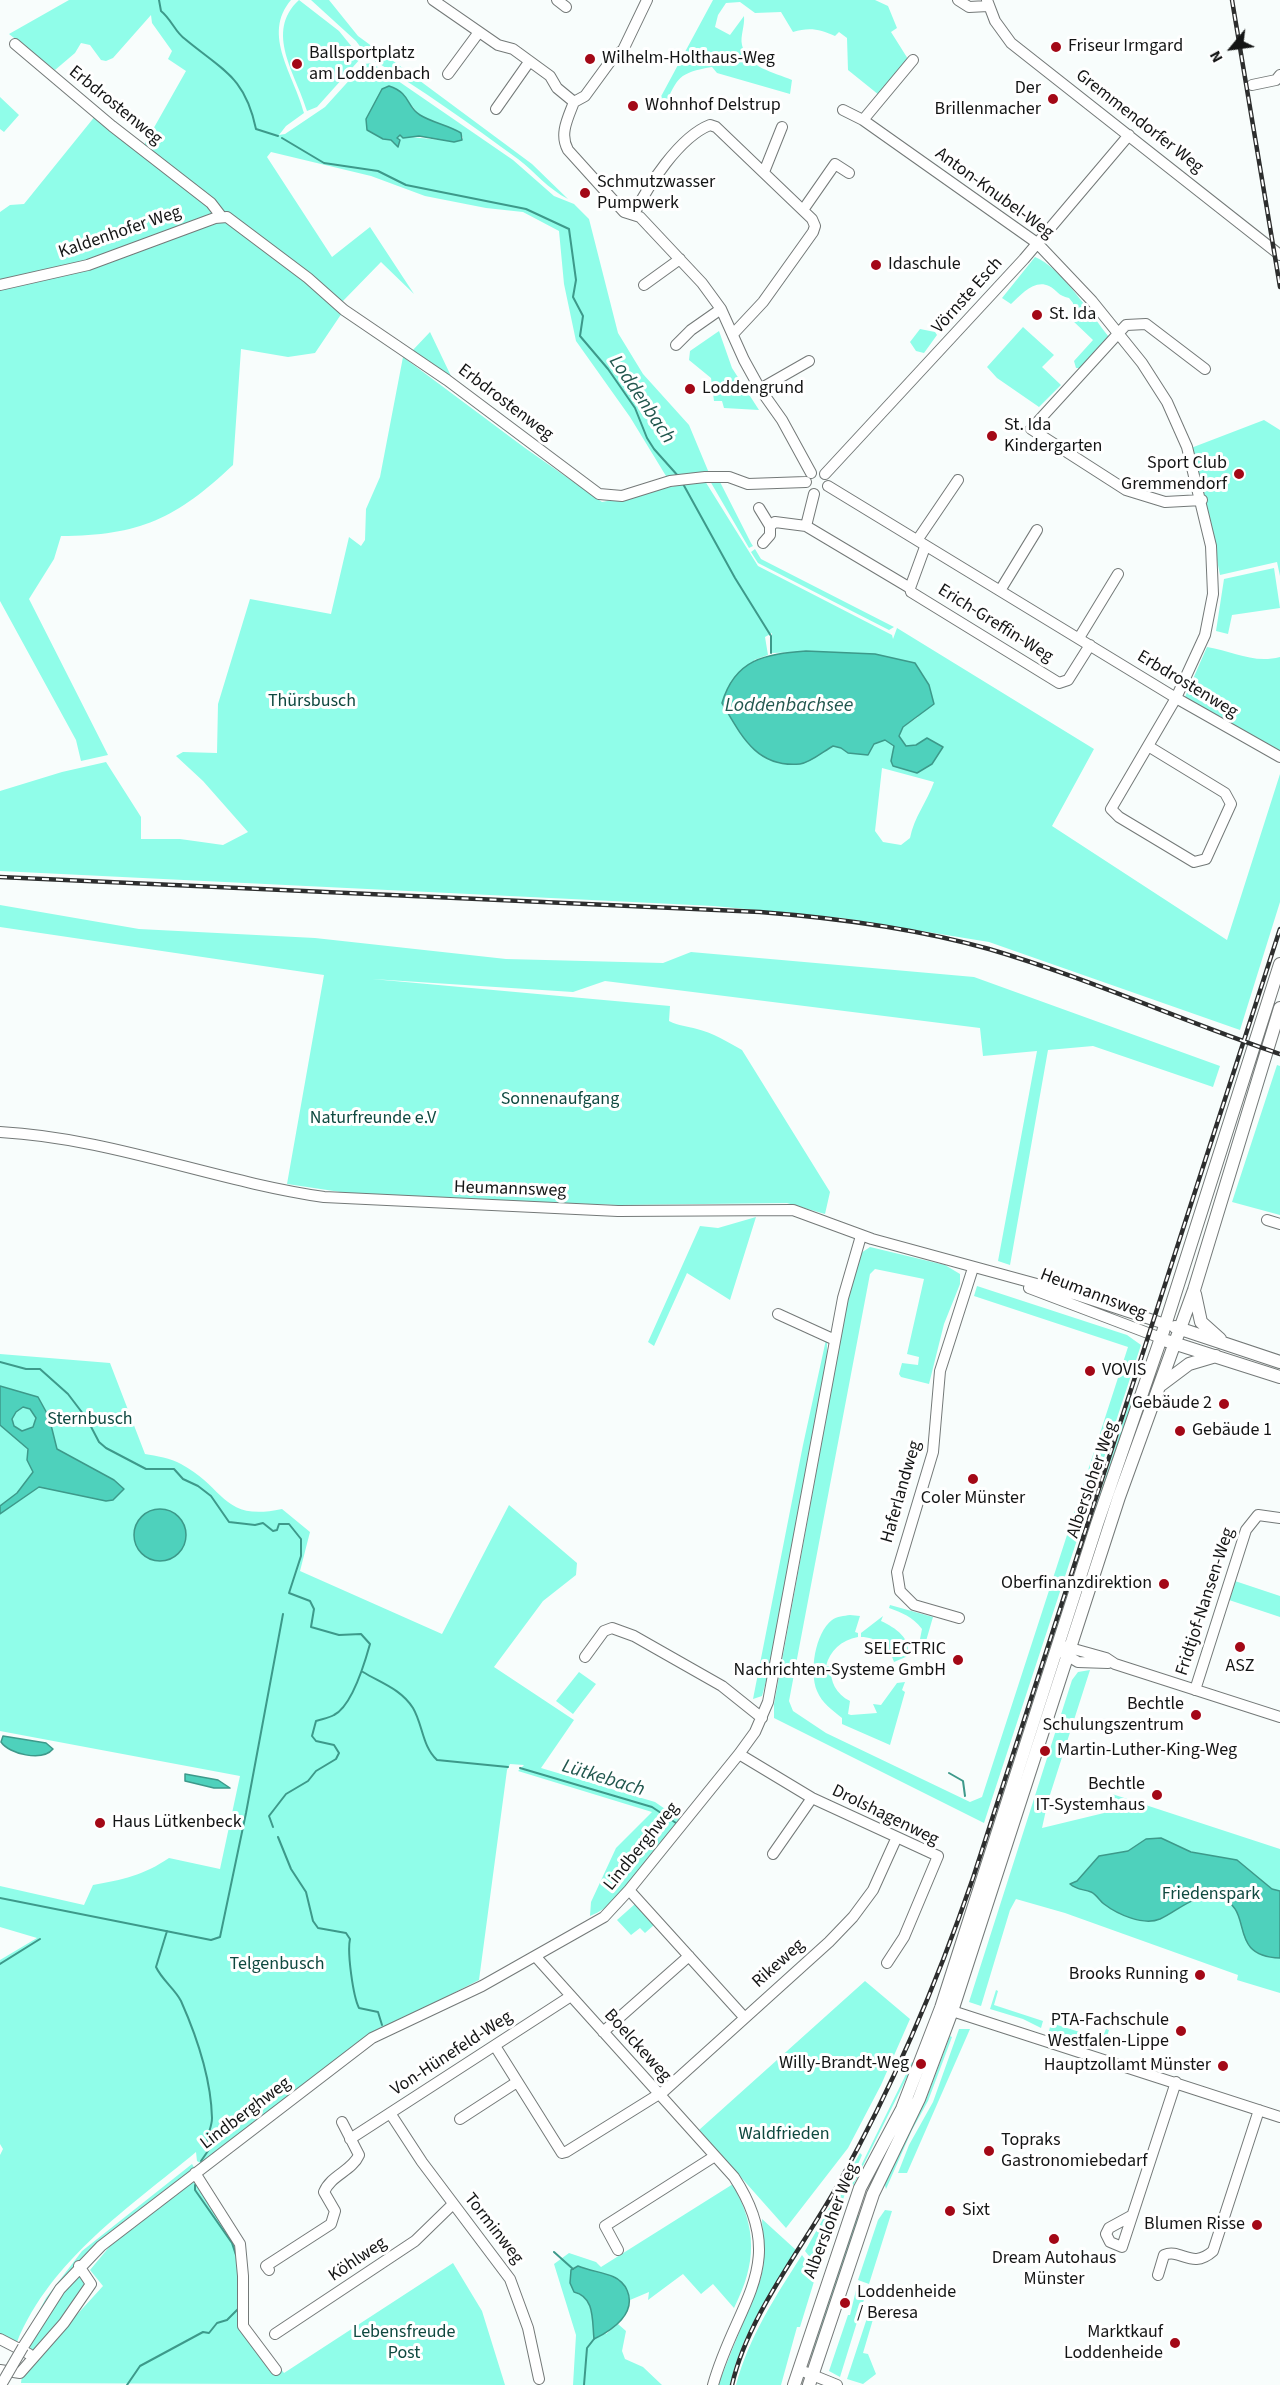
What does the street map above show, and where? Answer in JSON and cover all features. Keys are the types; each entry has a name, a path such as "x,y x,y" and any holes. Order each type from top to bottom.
{"main road":[{"name":"Albersloher Weg","path":"811,2380 873,2194 919,2099 1057,1646 1274,1001 1280,964"},
{"name":"Albersloher Weg","path":"794,2385 860,2188 902,2109 946,2009 1069,1652 1119,1497 1194,1290 1280,1008"},
{"path":"1194,1290 1201,1322 1231,1347"},
{"path":"1165,1324 1280,1362"},
{"path":"1161,1338 1280,1377"},
{"path":"1160,1385 1189,1364 1217,1356"}],"street":[{"path":"433,0 498,45 513,49 550,76 557,88 574,102"},
{"path":"557,0 566,7"},
{"path":"647,0 624,50 612,59 585,96 574,102 563,133 563,141 624,212 634,214 680,259 721,309 734,333 744,360 782,420 808,478 814,494 806,526"},
{"name":"Gremmendorfer Weg","path":"962,0 969,6 988,3 998,27 1011,42 1280,255"},
{"path":"448,74 479,32"},
{"name":"Erbdrostenweg","path":"15,44 112,126 210,203 218,217 227,217 308,278 344,310 447,380 593,491 614,497 670,481 705,477 729,477 748,484 808,478 816,471 825,474"},
{"path":"863,120 913,60"},
{"path":"496,109 529,62"},
{"path":"1252,85 1276,80 1280,75"},
{"name":"Anton-Knubel-Weg","path":"843,110 863,120 1037,243 1118,332 1167,402 1187,447 1202,500 1211,546 1213,594 1205,635 1176,698 1111,809 1119,817 1194,862 1206,859 1231,804 1225,793 1148,746"},
{"path":"634,214 660,172 685,142 710,125 716,127 803,210 815,226 813,232 763,302 734,333"},
{"path":"764,172 782,127"},
{"name":"Vörnste Esch","path":"825,474 922,372 1129,135"},
{"path":"803,210 835,164 849,173"},
{"name":"Kaldenhofer Weg","path":"0,285 88,265 218,217"},
{"path":"644,285 680,259"},
{"path":"676,345 691,330 721,309"},
{"path":"1202,500 1165,502 1126,490 1031,429 1126,325 1146,324 1205,369"},
{"path":"760,388 809,361"},
{"path":"814,494 823,493 828,486 825,474"},
{"path":"922,543 958,480"},
{"name":"Erbdrostenweg","path":"828,486 1001,589 1176,698 1280,757"},
{"path":"759,508 770,526 770,535 763,543"},
{"path":"770,526 776,522 806,526 910,588"},
{"path":"1001,589 1037,530"},
{"name":"Erich-Greffin-Weg","path":"922,543 910,588 911,592 1059,683 1068,680 1090,645"},
{"path":"1079,638 1118,574"},
{"name":"Heumannsweg","path":"0,1132 42,1134 94,1143 284,1191 324,1197 618,1211 724,1212 773,1208 804,1213 861,1236 1015,1280 1161,1338"},
{"path":"1267,1220 1280,1224"},
{"name":"Lindberghweg","path":"1,2385 44,2311 79,2266 120,2230 372,2038 536,1957 593,1925 629,1890 739,1754 762,1718 849,1271 861,1236"},
{"name":"Haferlandweg","path":"959,1618 914,1605 900,1591 897,1572 933,1452 940,1371 973,1268"},
{"name":"Heumannsweg","path":"1015,1280 1031,1282 1077,1295 1165,1324"},
{"path":"778,1314 835,1340"},
{"name":"Fridtjof-Nansen-Weg","path":"1195,1690 1246,1530 1258,1515 1280,1518"},
{"path":"585,1657 604,1631 612,1628 634,1636 722,1686 762,1718"},
{"path":"1057,1646 1069,1652 1115,1664 1280,1717"},
{"name":"Drolshagenweg","path":"739,1754 812,1798 896,1839 938,1856 904,1937 887,1963"},
{"name":"Drolshagenweg","path":"773,1854 812,1798"},
{"name":"Rikeweg","path":"517,2082 562,2152 658,2094 829,1942 853,1917 873,1890 896,1839"},
{"path":"629,1890 744,2017"},
{"path":"603,2032 689,1956"},
{"name":"Boelckeweg","path":"536,1957 734,2177 751,2205 756,2218 760,2252 753,2288 721,2355 713,2385"},
{"name":"Von-Hünefeld-Weg","path":"350,2139 571,1996"},
{"path":"946,2009 1280,2117"},
{"path":"459,2119 517,2082 495,2046"},
{"path":"1131,2216 1176,2082"},
{"path":"1158,2275 1164,2255 1169,2253 1194,2260 1201,2259 1213,2251 1259,2110"},
{"name":"Torminweg","path":"390,2113 453,2204 510,2278 528,2328 539,2379"},
{"path":"269,2270 266,2266 331,2224 335,2211 324,2192 328,2183 358,2158 358,2151 342,2122"},
{"path":"618,2250 604,2226 715,2156"},
{"name":"Lindberghweg","path":"195,2173 240,2244 243,2276 243,2326 276,2370"},
{"name":"Köhlweg","path":"275,2334 415,2241 453,2204"},
{"path":"0,2370 20,2373 64,2323 91,2284 79,2266"},
{"path":"0,2339 34,2356"},
{"path":"799,2369 811,2380 837,2385"}],"green space":[{"path":"69,0 291,0 283,13 279,27 280,41 283,56 304,113 286,126 279,135 285,134 325,107 364,64 372,63 513,160 554,196 574,204 589,219 618,333 643,374 689,425 709,473 666,476 630,417 576,341 564,284 559,231 523,212 486,208 425,196 371,176 271,152 267,157 332,257 370,227 414,294 381,262 342,302 344,310 315,353 288,357 241,349 233,465 175,511 155,520 135,528 113,532 61,536 54,559 29,599 108,755 81,761 76,740 0,601 0,212 10,205 24,204 96,115 143,147 186,71 168,59 172,51 152,23 151,15 113,58 106,61 101,60 90,45 81,43 75,53 55,70 9,34","holes":["382,89 413,107 418,114 463,137 462,140 400,135 393,143 391,139 383,139 366,120"]},
{"path":"299,0 339,31 361,58 317,107 307,111 290,68 283,39 284,26 289,12"},
{"path":"311,0 329,0 358,36 373,47 365,53 356,41"},
{"path":"713,0 875,0 888,6 897,28 891,32 908,59 879,95 848,70 847,38 839,32 835,36 814,30 793,32 781,12 755,13 740,2 726,3 718,15 715,27 730,35 744,16 742,45 745,53 755,64 792,80 790,94 717,73 712,67 686,74 680,78 664,107 658,102"},
{"path":"377,49 532,164 568,199 482,133 427,94 370,58"},
{"path":"0,97 19,115 4,132 0,129"},
{"path":"1035,257 1055,270 1109,337 1080,368 1076,368 1074,361 1093,340 1072,320 1073,303 1069,298 1043,284 1028,289 1011,304 1002,298"},
{"path":"1023,327 1054,355 1042,367 1061,385 1039,407 997,378 987,367"},
{"path":"920,329 935,332 937,335 924,353 916,351 910,342"},
{"path":"719,331 732,368 759,410 724,408 722,401 714,401 711,378 689,360 690,351"},
{"path":"430,332 451,376 412,351"},
{"name":"Thürsbusch","path":"403,357 602,502 705,481 758,566 892,635 893,639 897,628 1094,749 1052,826 1227,940 1280,774 1280,902 1240,1030 989,942 842,918 714,906 0,871 0,791 62,772 106,762 141,817 141,839 180,839 223,845 248,832 203,781 176,756 183,752 217,753 218,704 250,599 331,614 349,537 361,546 365,540 366,509 380,477","holes":["772,633 771,653 844,654 915,663 918,717 903,727 898,736 906,746 916,745 927,738 942,748 891,761 894,746 885,740 874,744 868,755 848,753 832,746 801,764 777,762 754,660 768,655 765,637","882,768 934,782 914,823 910,838 901,845 883,842 875,831"]},
{"name":"Sport Club Gremmendorf","path":"1264,420 1280,430 1280,576 1277,562 1220,575 1205,500 1191,448"},
{"path":"719,480 753,546 749,548 710,481"},
{"path":"755,549 761,559 894,627 889,630 758,563 751,552"},
{"path":"1274,568 1280,608 1232,615 1228,634 1216,631 1224,579"},
{"path":"1207,647 1252,658 1280,657 1280,752 1185,697"},
{"path":"0,905 139,929 315,938 506,959 663,963 691,952 974,977 1220,1066 1213,1087 1093,1046 1048,1050 1010,1265 998,1261 1037,1051 983,1056 980,1028 605,981 573,992 372,979 670,1006 669,1021 709,1033 742,1050 830,1192 825,1214 787,1203 619,1205 374,1197 287,1184 324,975 0,927"},
{"path":"1277,1065 1280,1066 1280,1215 1232,1202"},
{"path":"756,1217 730,1300 687,1273 654,1346 648,1342 700,1226 718,1228"},
{"path":"870,1247 945,1265 960,1274 960,1284 944,1324 929,1384 901,1377 899,1374 902,1363 918,1365 919,1357 907,1354 924,1279 875,1269 870,1274 789,1701 793,1711 826,1733 970,1802 982,1797 1128,1347 974,1296 977,1286 1127,1335 1141,1345 984,1823 774,1718 774,1704 851,1282 861,1253"},
{"path":"827,1335 827,1357 767,1678 762,1696 753,1699 803,1445"},
{"name":"Telgenbusch","path":"0,1354 110,1363 145,1454 181,1464 196,1473 236,1507 247,1511 262,1512 282,1509 310,1532 300,1571 442,1634 509,1505 577,1563 576,1575 543,1601 494,1667 574,1720 541,1768 655,1802 681,1820 629,1887 604,1909 590,1916 591,1902 616,1848 652,1812 518,1771 524,1765 510,1764 507,1770 479,1980 391,2025 202,2164 197,2161 196,2152 119,2214 71,2260 50,2285 32,2312 17,2342 0,2338 0,2155 3,2149 0,2144 0,1960 37,1938 0,1927 0,1886 84,1905 93,1885 132,1876 151,1869 169,1858 220,1869 240,1776 0,1731 0,1514 39,1487 106,1501 114,1480 57,1449 49,1417 38,1397 0,1386"},
{"path":"1131,1397 1135,1398 1005,1795 1003,1795"},
{"path":"24,1407 32,1411 36,1419 32,1427 24,1431 16,1427 12,1419 16,1411"},
{"name":"Sternbusch","path":"0,1425 28,1449 27,1460 33,1472 17,1493 0,1506"},
{"path":"1235,1581 1280,1596 1280,1617 1229,1600"},
{"path":"890,1605 933,1617 924,1648 920,1639 922,1629 911,1618 889,1608"},
{"path":"850,1615 860,1616 855,1632 858,1633 858,1637 837,1647 826,1666 831,1667 833,1683 838,1691 850,1701 848,1714 851,1715 877,1713 873,1704 881,1705 897,1683 905,1682 902,1690 905,1692 890,1745 842,1724 842,1718 824,1703 817,1691 814,1664 821,1634 834,1619"},
{"path":"883,1616 881,1621 897,1630 907,1644 908,1656 894,1662 882,1644 861,1637 861,1633"},
{"name":"Friedenspark","path":"1090,1670 1048,1801 1042,1828 1104,1813 1112,1794 1280,1849 1280,1993 1237,1980 1238,1975 1065,1913 1016,1899 1010,1910 981,2006 969,2002 1072,1680 1078,1672"},
{"path":"579,1672 596,1684 573,1714 556,1701"},
{"path":"635,1904 654,1925 645,1933 640,1928 631,1935 617,1920"},
{"name":"Waldfrieden","path":"865,1981 910,2019 881,2085 848,2148 786,2228 699,2130"},
{"path":"996,1990 998,1991 994,2005 1043,2021 1041,2028 1023,2019 990,2009"},
{"path":"1051,2023 1102,2039 1106,2029 1109,2030 1103,2049 1049,2031"},
{"path":"959,2029 970,2029 907,2173 898,2173 909,2145 933,2102"},
{"path":"950,2036 952,2037 928,2101 912,2130 886,2189 884,2182 927,2097"},
{"path":"912,2062 914,2063 851,2186"},
{"path":"860,2153 862,2155 846,2191 821,2262 816,2265 805,2251"},
{"path":"192,2164 195,2169 87,2253 69,2273 27,2334 46,2298 82,2251"},
{"name":"Lebensfreude Post","path":"193,2182 198,2183 237,2246 241,2306 250,2329 284,2373 453,2263 482,2311 505,2385 21,2383 22,2375 103,2286 90,2270 110,2246"},
{"path":"733,2184 747,2216 751,2246 747,2276 734,2308 713,2284 701,2294 683,2274 648,2300 649,2292 630,2300 616,2279 578,2266 583,2294 606,2334 618,2324 626,2331 622,2351 625,2359 643,2367 662,2385 573,2385 576,2335 554,2264 569,2253 596,2262 601,2267"},
{"path":"885,2210 892,2211 869,2284 858,2280 878,2220"},
{"path":"854,2214 861,2216 814,2358 811,2357 849,2240"},
{"path":"762,2219 796,2250 766,2298 749,2332 730,2385 718,2385 761,2278 764,2262"},
{"path":"802,2255 816,2275 800,2327 797,2327 781,2385 736,2385 755,2334"},
{"path":"80,2276 86,2284 84,2291 33,2353 26,2351 45,2319 75,2278"},
{"path":"856,2290 866,2293 840,2377 829,2371 848,2315 850,2315"},
{"path":"868,2315 874,2316 863,2353 868,2354 876,2374 863,2384 847,2379"}],"water":[{"path":"389,86 401,92 420,115 461,133 462,140 454,142 419,136 403,138 400,135 397,138 400,140 398,147 391,140 383,139 367,130 366,119 382,89"},
{"name":"Loddenbachsee","path":"806,651 875,654 915,663 929,685 934,704 903,727 899,736 906,746 916,745 927,738 943,747 932,764 917,773 893,766 891,761 894,746 885,740 874,744 868,755 848,753 833,746 800,764 772,761 752,747 736,727 722,703 728,688 743,668 754,662 777,654"},
{"path":"0,1386 38,1397 49,1417 57,1449 114,1480 124,1489 113,1500 106,1501 39,1487 0,1514 0,1506 17,1493 33,1472 27,1460 28,1449 0,1425","holes":["23,1407 30,1409 36,1418 33,1427 22,1431 14,1426 12,1419"]},
{"path":"160,1509 174,1513 182,1521 186,1535 182,1549 174,1557 160,1561 146,1557 138,1549 134,1535 138,1521 146,1513"},
{"path":"3,1736 46,1743 53,1749 48,1753 34,1756 18,1753 1,1742"},
{"path":"185,1774 218,1780 230,1788 214,1788 185,1781"},
{"path":"1161,1838 1191,1852 1237,1860 1272,1889 1280,1891 1280,1958 1263,1955 1252,1949 1246,1941 1236,1911 1230,1903 1218,1898 1194,1900 1160,1919 1146,1921 1116,1912 1093,1893 1070,1884 1077,1881 1099,1856 1128,1851 1146,1839"},
{"path":"578,2266 616,2278 625,2286 629,2298 629,2306 621,2320 609,2331 594,2339 589,2304 581,2295 574,2292 570,2283 571,2270"}],"waterway":[{"name":"Loddenbach","path":"159,0 161,11 182,36 221,67 238,85 251,111 256,129 278,136"},
{"name":"Loddenbach","path":"282,138 324,163 378,171 406,185 526,209 569,229 576,280 573,297 583,316 580,336 608,369 635,408 654,449 679,477"},
{"name":"Loddenbach","path":"682,482 735,578 771,636 771,653"},
{"path":"0,1362 26,1369 40,1369 68,1394 87,1419 99,1442 106,1448 146,1469 174,1469 183,1479 198,1486 211,1496 229,1522 255,1525 263,1523 273,1531 277,1530 279,1524 289,1524 301,1539 301,1556 289,1593 310,1601 314,1609 311,1627 339,1635 361,1634 370,1644 357,1683 347,1703 334,1715 316,1721 312,1736 316,1741 334,1745 339,1753 336,1759 316,1771 308,1781 286,1794 269,1816 273,1827"},
{"path":"0,1898 211,1940 220,1937 283,1614"},
{"name":"Lütkebach","path":"363,1672 397,1691 408,1701 416,1715 425,1742 437,1760 508,1767"},
{"name":"Lütkebach","path":"520,1768 652,1807 676,1823"},
{"path":"949,1773 963,1781 965,1796"},
{"path":"278,1837 291,1869 306,1892 313,1921 318,1928 346,1933 350,1939 350,1963 359,2008 378,2012 382,2025"},
{"path":"167,1931 156,1967 181,2001 202,2058 209,2088 212,2118 207,2145"},
{"path":"0,1964 40,1939"},
{"path":"201,2161 210,2148"},
{"path":"195,2185 195,2190 232,2243 236,2255"},
{"path":"554,2252 573,2269"},
{"path":"127,2385 140,2366 203,2332 209,2333 217,2323 227,2320 238,2309"},
{"path":"584,2385 587,2348 594,2339"}],"railway":[{"path":"1232,0 1280,287"},
{"path":"0,877 760,912 847,921 932,935 1026,960 1280,1054"},
{"path":"732,2385 740,2358 764,2306 840,2181 878,2108 945,1956 973,1878 1280,929"}],"place":[{"name":"Friseur Irmgard","path":"1056,47"},
{"name":"Wilhelm-Holthaus-Weg","path":"590,59"},
{"name":"Ballsportplatz am Loddenbach","path":"297,64"},
{"name":"Der Brillenmacher","path":"1053,99"},
{"name":"Wohnhof Delstrup","path":"633,106"},
{"name":"Schmutzwasser Pumpwerk","path":"585,193"},
{"name":"Idaschule","path":"876,265"},
{"name":"St. Ida","path":"1037,315"},
{"name":"Loddengrund","path":"690,389"},
{"name":"St. Ida Kindergarten","path":"992,436"},
{"name":"Sport Club Gremmendorf","path":"1239,474"},
{"name":"VOVIS","path":"1090,1371"},
{"name":"Gebäude 2","path":"1224,1404"},
{"name":"Gebäude 1","path":"1180,1431"},
{"name":"Coler Münster","path":"973,1479"},
{"name":"Oberfinanzdirektion","path":"1164,1584"},
{"name":"ASZ","path":"1240,1647"},
{"name":"SELECTRIC Nachrichten-Systeme GmbH","path":"958,1660"},
{"name":"Bechtle Schulungszentrum","path":"1196,1715"},
{"name":"Martin-Luther-King-Weg","path":"1045,1751"},
{"name":"Bechtle IT-Systemhaus","path":"1157,1795"},
{"name":"Haus Lütkenbeck","path":"100,1823"},
{"name":"Brooks Running","path":"1200,1975"},
{"name":"PTA-Fachschule Westfalen-Lippe","path":"1181,2031"},
{"name":"Willy-Brandt-Weg","path":"921,2064"},
{"name":"Hauptzollamt Münster","path":"1223,2066"},
{"name":"Topraks Gastronomiebedarf","path":"989,2151"},
{"name":"Sixt","path":"950,2211"},
{"name":"Blumen Risse","path":"1257,2225"},
{"name":"Dream Autohaus Münster","path":"1054,2239"},
{"name":"Loddenheide / Beresa","path":"845,2303"},
{"name":"Marktkauf Loddenheide","path":"1175,2343"}],"park label":[{"name":"Sonnenaufgang","path":"560,1100"},
{"name":"Naturfreunde e.V","path":"373,1119"}]}
